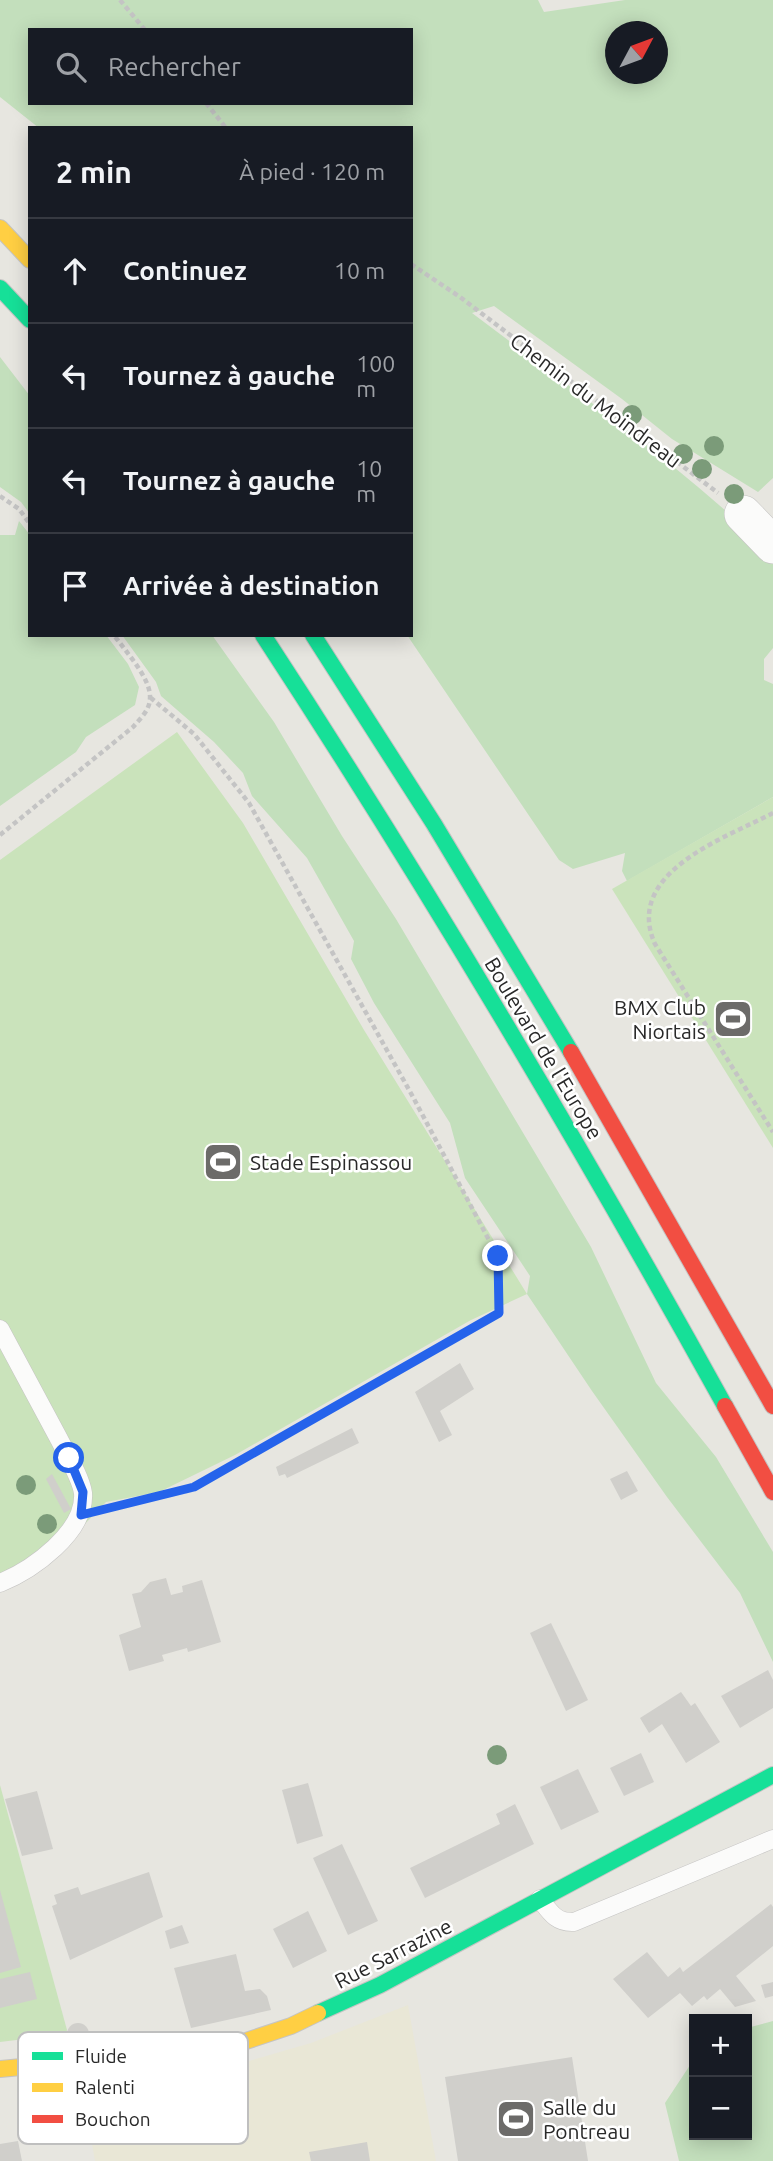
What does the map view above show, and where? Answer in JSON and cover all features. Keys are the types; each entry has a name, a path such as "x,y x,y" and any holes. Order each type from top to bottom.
{"main road":[{"path":"0,228 28,258"},
{"path":"0,288 28,318"},
{"name":"Boulevard de l'Europe","path":"264,637 365,793 533,1069 690,1340 773,1492"},
{"name":"Boulevard de l'Europe","path":"314,637 520,967 773,1406"},
{"name":"Rue Sarrazine","path":"248,2040 291,2026 380,1985 773,1775"},
{"name":"Rue Sarrazine","path":"0,2069 18,2067"}],"street":[{"path":"743,514 773,545"}],"lane":[{"path":"0,1329 69,1458 83,1492 81,1515 40,1562 0,1583"},
{"path":"540,1899 556,1919 563,1923 574,1922 773,1839"}],"path":[{"path":"120,0 143,28"},
{"path":"208,105 224,126"},
{"name":"Chemin du Moindreau","path":"413,265 460,296 743,514"},
{"path":"1,495 19,509 28,521"},
{"path":"81,1515 194,1487 499,1313 498,1256 256,815 194,734 150,698 139,668 116,637"},
{"path":"0,835 133,727 146,712 150,698"},
{"path":"773,813 679,863 664,878 651,898 647,916 654,944 773,1132"}],"shaded area":[{"path":"408,2005 436,2161 95,2161 92,2144 248,2144 248,2061 311,2043"}],"green space":[{"path":"0,0 538,0 544,12 625,0 773,0 773,478 758,492 672,439 622,399 494,306 472,313 664,459 773,554 773,648 764,659 764,680 773,684 773,797 627,881 622,871 625,853 573,869 559,860 408,637 413,637 413,126 36,126 0,97"},
{"path":"0,357 28,393 28,511 21,502 0,487"},
{"path":"19,521 28,532 28,637 108,637 128,664 139,687 135,705 86,737 76,752 0,806 0,535 15,535"},
{"path":"123,637 213,637 274,722 342,836 396,919 591,1247 656,1383 716,1457 773,1552 773,1662 740,1593 667,1497 527,1294 530,1276 465,1178 450,1123 374,1003 351,959 354,941 307,858 252,796 243,773 214,742 161,696 156,682"},
{"name":"Stade Espinassou","path":"177,732 243,823 364,1030 527,1294 471,1320 235,1455 159,1492 106,1502 82,1527 0,1582 0,860"},
{"name":"BMX Club Niortais","path":"773,797 773,1148 612,889"},
{"path":"0,1785 67,2030 18,2032 18,2040 0,2042"},
{"path":"773,2021 773,2161 679,2161 665,2103 689,2067 689,2140 752,2140 752,2027"}],"building":[{"path":"460,1363 474,1389 440,1411 452,1435 439,1442 415,1392"},
{"path":"352,1428 359,1443 287,1478 285,1474 279,1476 276,1467"},
{"path":"627,1471 638,1491 621,1500 610,1479"},
{"path":"52,1474 71,1509 64,1513 46,1479"},
{"path":"166,1578 171,1595 183,1592 182,1586 202,1580 221,1642 188,1652 187,1648 162,1655 164,1661 129,1671 119,1635 141,1627 132,1594 141,1592 150,1582"},
{"path":"551,1623 588,1700 566,1711 530,1633"},
{"path":"768,1670 773,1680 773,1708 740,1728 721,1696"},
{"path":"681,1692 691,1706 695,1703 720,1742 686,1763 662,1724 649,1733 640,1718"},
{"path":"641,1753 654,1782 624,1796 610,1768"},
{"path":"578,1769 599,1812 561,1830 540,1787"},
{"path":"308,1783 323,1836 297,1844 282,1790"},
{"path":"37,1791 53,1849 22,1856 5,1799"},
{"path":"515,1804 534,1844 425,1898 410,1868 500,1824 496,1814"},
{"path":"342,1844 378,1921 348,1935 313,1858"},
{"path":"149,1872 163,1917 70,1960 52,1906 57,1904 54,1895 78,1887 81,1895"},
{"path":"0,1890 21,1967 0,1973"},
{"path":"771,1904 773,1946 736,1976 756,2001 735,2007 720,1989 707,2000 704,1996 692,2006 680,1993 648,2018 613,1979 647,1952 668,1977 680,1967 683,1972"},
{"path":"308,1911 327,1951 293,1968 273,1929"},
{"path":"182,1925 189,1943 170,1949 165,1931"},
{"path":"236,1954 245,1991 260,1989 267,1996 271,2010 191,2028 174,1968"},
{"path":"30,1972 37,1999 0,2008 0,1979"},
{"path":"773,1982 773,1996 765,1998 761,1985"},
{"path":"78,2023 86,2026 88,2030 68,2032 70,2026"},
{"name":"Salle du Pontreau","path":"572,2057 588,2161 458,2161 445,2077"},
{"path":"18,2141 22,2161 0,2161 0,2144"},
{"path":"367,2142 370,2161 311,2161 309,2152"}],"traffic: fast":[{"path":"0,288 28,318"},
{"path":"264,637 501,1016 615,1210 725,1406"},
{"path":"314,637 434,824 571,1052"},
{"path":"318,2013 380,1985 773,1775"}],"traffic: slow":[{"path":"0,228 28,258"},
{"path":"248,2040 291,2026 318,2013"},
{"path":"0,2069 18,2067"}],"traffic: jam":[{"path":"571,1052 773,1406"},
{"path":"725,1406 773,1492"}],"place":[{"name":"BMX Club Niortais","path":"733,1019"},
{"name":"Stade Espinassou","path":"223,1162"},
{"name":"Salle du Pontreau","path":"516,2119"}],"route":[{"path":"69,1458 83,1492 81,1515 194,1487 499,1313 498,1256"}]}
